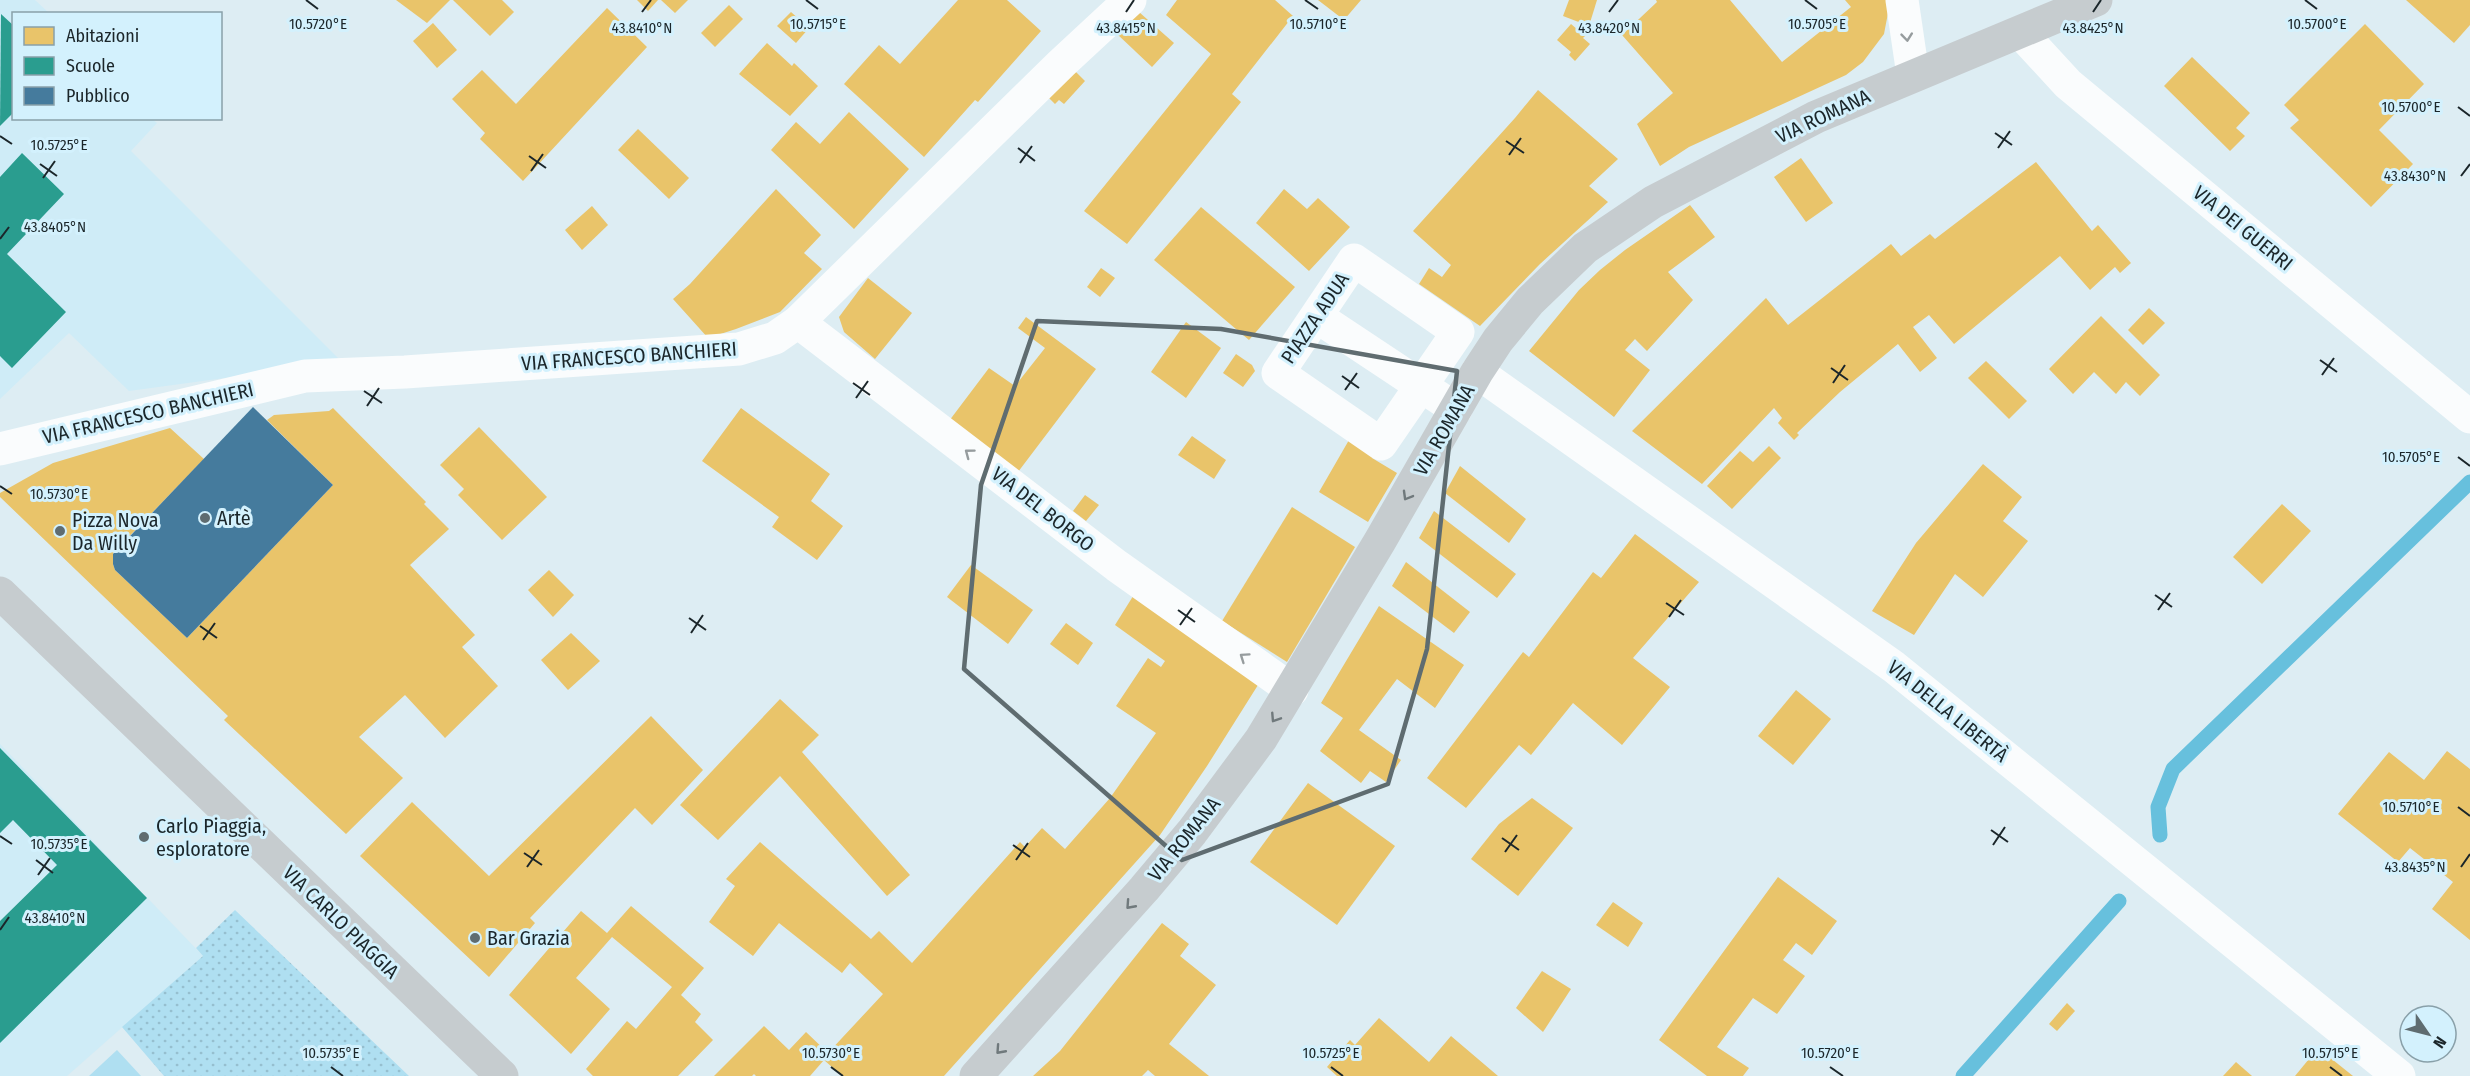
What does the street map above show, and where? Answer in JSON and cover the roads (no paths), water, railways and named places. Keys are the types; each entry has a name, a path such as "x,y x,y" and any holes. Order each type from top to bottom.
{"street":[{"name":"VIA FRANCESCO BANCHIERI","path":"0,449 305,376 405,372 739,349 775,338 798,322 1062,63 1130,0"},
{"path":"1902,0 1913,75"},
{"name":"VIA ROMANA","path":"976,1076 1131,904 1192,832 1261,739 1497,340 1530,301 1585,248 1653,202 1816,117 2096,0"},
{"name":"VIA DEI GUERRI","path":"2021,33 2068,84 2470,417"},
{"name":"PIAZZA ADUA","path":"1354,260 1458,332 1421,386 1381,444 1278,373 1354,260"},
{"name":"VIA DEL BORGO","path":"798,322 1117,566 1292,690"},
{"name":"PIAZZA ADUA","path":"1325,322 1456,409"},
{"name":"VIA DELLA LIBERTÀ","path":"1477,372 1894,667 2398,1076"},
{"name":"VIA CARLO PIAGGIA","path":"0,593 502,1076"}],"waterway":[{"path":"2160,835 2158,807 2173,769 2470,482"},
{"path":"1963,1076 2119,901"}],"place":[{"name":"Artè","path":"205,518"},
{"name":"Pizza Nova Da Willy","path":"60,531"},
{"name":"Carlo Piaggia, esploratore","path":"144,837"},
{"name":"Bar Grazia","path":"475,938"}]}
